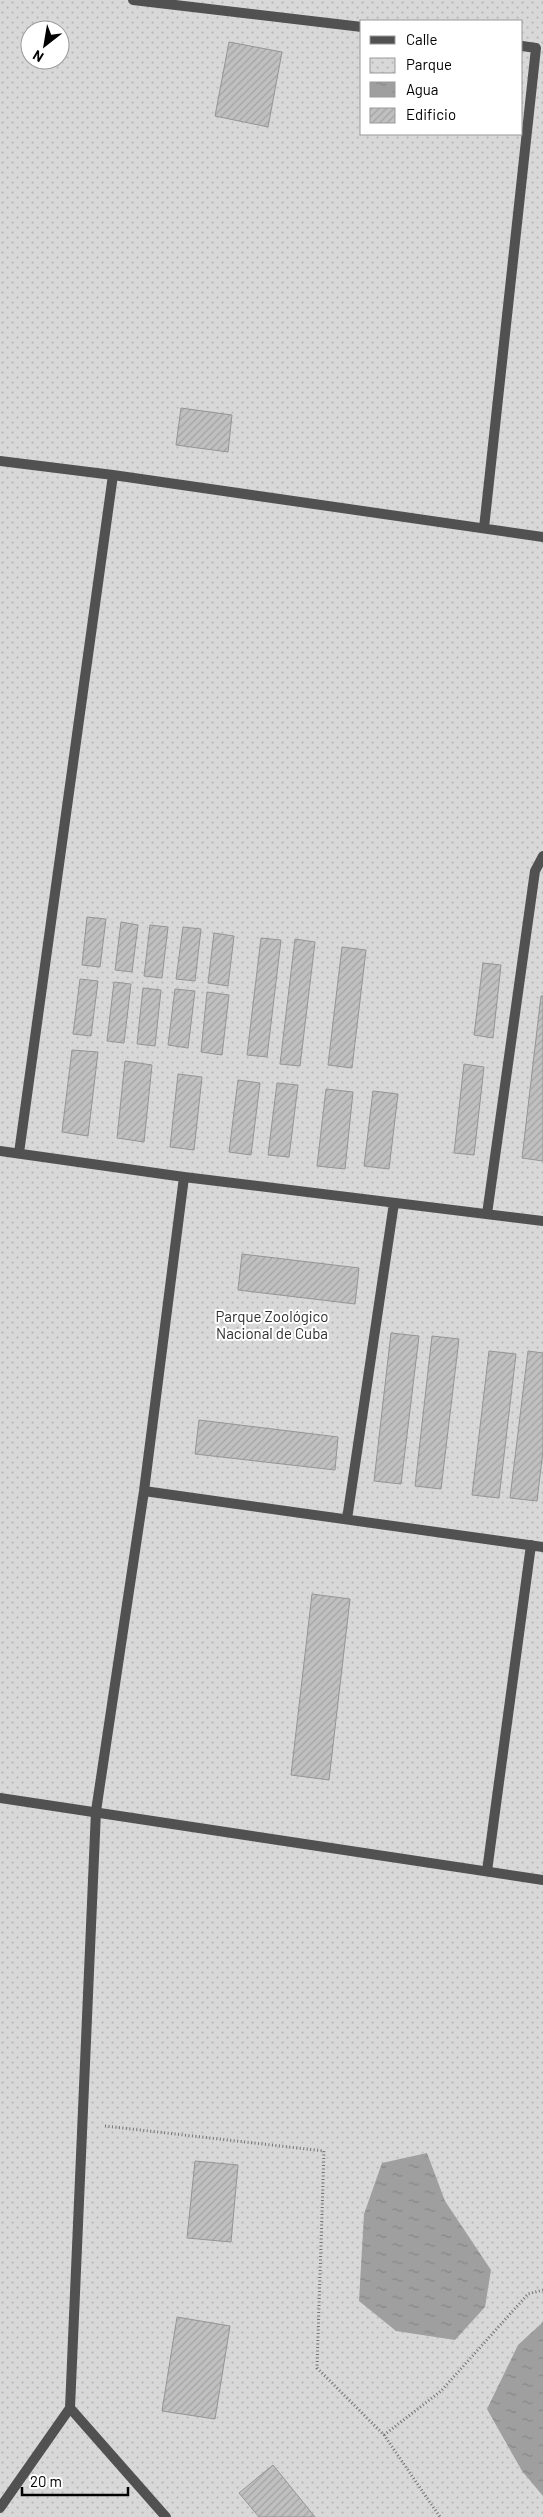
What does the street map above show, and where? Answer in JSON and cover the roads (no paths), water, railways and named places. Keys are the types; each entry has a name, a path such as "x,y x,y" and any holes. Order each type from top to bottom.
{"street":[{"path":"133,0 360,27"},
{"path":"484,528 536,48 523,46"},
{"path":"0,461 113,474 543,537"},
{"path":"19,1153 113,474"},
{"path":"487,1214 535,871 543,856"},
{"path":"0,1151 184,1177 543,1221"},
{"path":"0,2508 70,2408 96,1812 144,1491 184,1177"},
{"path":"347,1519 394,1203"},
{"path":"144,1491 543,1547"},
{"path":"487,1871 531,1545"},
{"path":"0,1798 543,1880"},
{"path":"70,2408 166,2517"}],"water":[{"path":"427,2153 445,2201 491,2270 485,2307 455,2340 396,2331 359,2301 364,2214 382,2163"},
{"path":"543,2322 543,2496 522,2471 487,2409 518,2345"}],"park label":[{"name":"Parque Zoológico Nacional de Cuba","path":"272,1326"}]}
